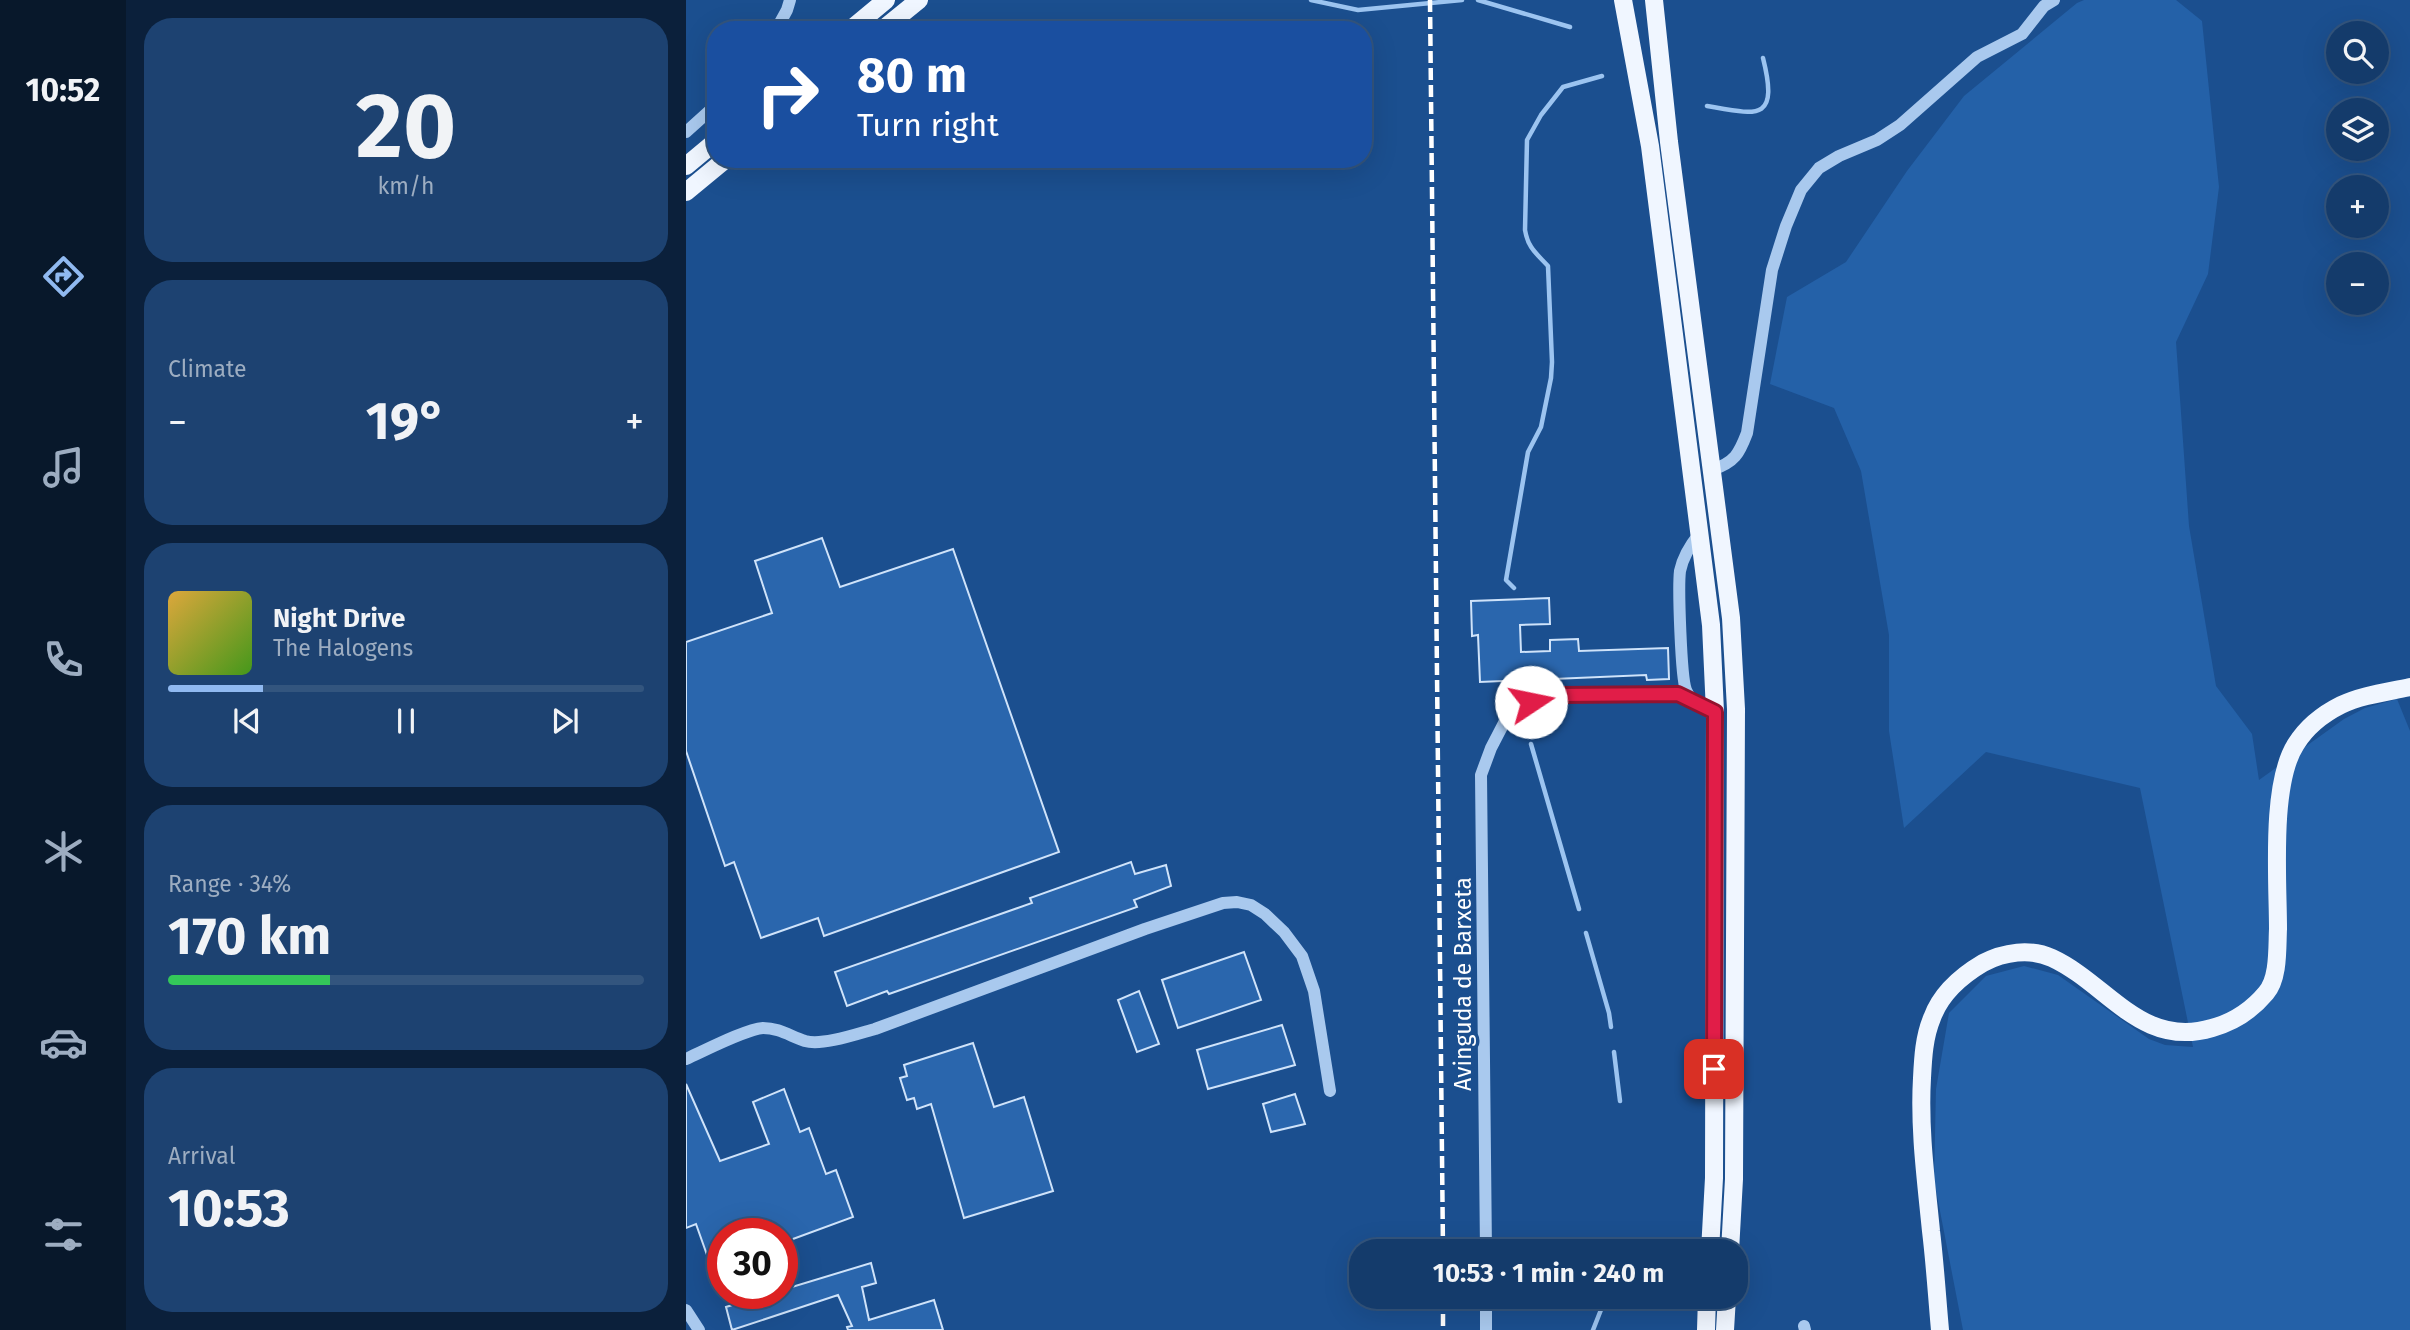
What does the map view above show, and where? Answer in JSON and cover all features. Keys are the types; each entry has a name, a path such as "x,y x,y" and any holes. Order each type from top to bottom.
{"main road":[{"path":"861,21 886,0"},
{"path":"893,21 919,0"},
{"path":"1623,0 1650,146 1711,625 1715,712 1714,1178 1711,1239"},
{"path":"1654,0 1731,618 1736,709 1734,1179 1731,1239"},
{"path":"686,166 707,148"},
{"path":"686,192 715,168"},
{"path":"1940,1330 1920,1107 1928,1028 1947,991 1968,972 1992,959 2019,953 2035,954 2051,957 2128,1012 2155,1027 2171,1032 2196,1032 2242,1016 2255,1006 2271,987 2275,967 2278,939 2279,816 2286,768 2294,746 2307,730 2341,705 2410,687"},
{"path":"1706,1330 1707,1309"},
{"path":"1725,1330 1726,1309"}],"street":[{"path":"781,21 790,0"},
{"path":"1713,470 1739,455 1747,433 1772,270 1801,190 1819,168 1839,156 1877,140 1900,125 1977,57 2022,34 2043,6 2054,0"},
{"path":"686,132 707,113"},
{"path":"1700,533 1689,546 1680,571 1679,608 1685,689 1695,704 1715,712"},
{"name":"Avinguda de Barxeta","path":"1486,1239 1481,775 1491,748 1504,721 1531,702 1559,695 1678,694 1695,704"},
{"path":"686,1059 761,1028 779,1030 807,1042 841,1038 875,1029 1145,929 1223,902 1237,902 1251,905 1272,919 1292,940 1301,956 1314,991 1330,1091"},
{"path":"1486,1309 1486,1330"},
{"path":"686,1310 699,1330"}],"shaded area":[{"path":"2084,0 2176,0 2202,21 2219,187 2208,274 2176,342 2189,526 2216,686 2252,734 2259,780 2344,719 2365,708 2397,699 2410,731 2410,1330 1963,1330 1934,1180 1936,1089 1949,1013 1986,976 2024,966 2058,975 2149,1039 2165,1045 2193,1047 2140,788 1986,752 1904,828 1889,731 1889,635 1861,471 1834,408 1770,384 1787,297 1846,262 1907,171 1964,96"}],"building":[{"path":"822,538 840,587 953,549 1059,852 824,936 818,918 761,938 734,862 725,866 686,751 686,642 772,613 755,561"},
{"path":"1549,598 1550,624 1520,625 1521,652 1550,651 1550,640 1578,639 1579,651 1668,648 1669,679 1647,680 1646,675 1480,682 1478,635 1472,636 1471,601"},
{"path":"1131,862 1135,874 1166,865 1171,886 1134,900 1137,907 889,994 887,991 847,1006 835,972 1032,903 1030,898"},
{"path":"1244,952 1261,1000 1178,1028 1162,980"},
{"path":"1139,991 1159,1044 1137,1052 1118,1000"},
{"path":"1282,1025 1295,1065 1208,1089 1197,1050"},
{"path":"973,1043 994,1107 1024,1097 1053,1191 964,1218 931,1104 917,1109 914,1098 907,1100 900,1078 907,1076 904,1065"},
{"path":"686,1084 720,1161 769,1144 753,1102 784,1089 800,1132 809,1128 826,1174 836,1170 853,1217 798,1237 798,1218 707,1218 707,1255 696,1224 686,1228"},
{"path":"1295,1094 1305,1124 1271,1132 1263,1104"},
{"path":"871,1263 876,1283 862,1287 869,1320 934,1300 943,1330 848,1330 847,1327 852,1326 838,1295 798,1308 798,1285"},
{"path":"727,1309 796,1309 732,1330"}],"waterway":[{"path":"1311,0 1358,10 1462,0"},
{"path":"1478,0 1570,27"},
{"path":"1707,106 1751,112 1766,104 1768,94 1763,58"},
{"path":"1514,588 1506,580 1528,452 1541,427 1552,362 1548,266 1530,246 1525,230 1527,140 1541,115 1563,87 1602,76"},
{"path":"1531,744 1579,909"},
{"path":"1586,933 1611,1027"},
{"path":"1614,1052 1620,1101"},
{"path":"1593,1330 1601,1309"}],"railway":[{"path":"1430,0 1443,1239"},
{"path":"1443,1309 1443,1330"}],"route":[{"path":"1531,702 1559,695 1678,694 1715,712 1714,1069"}]}
